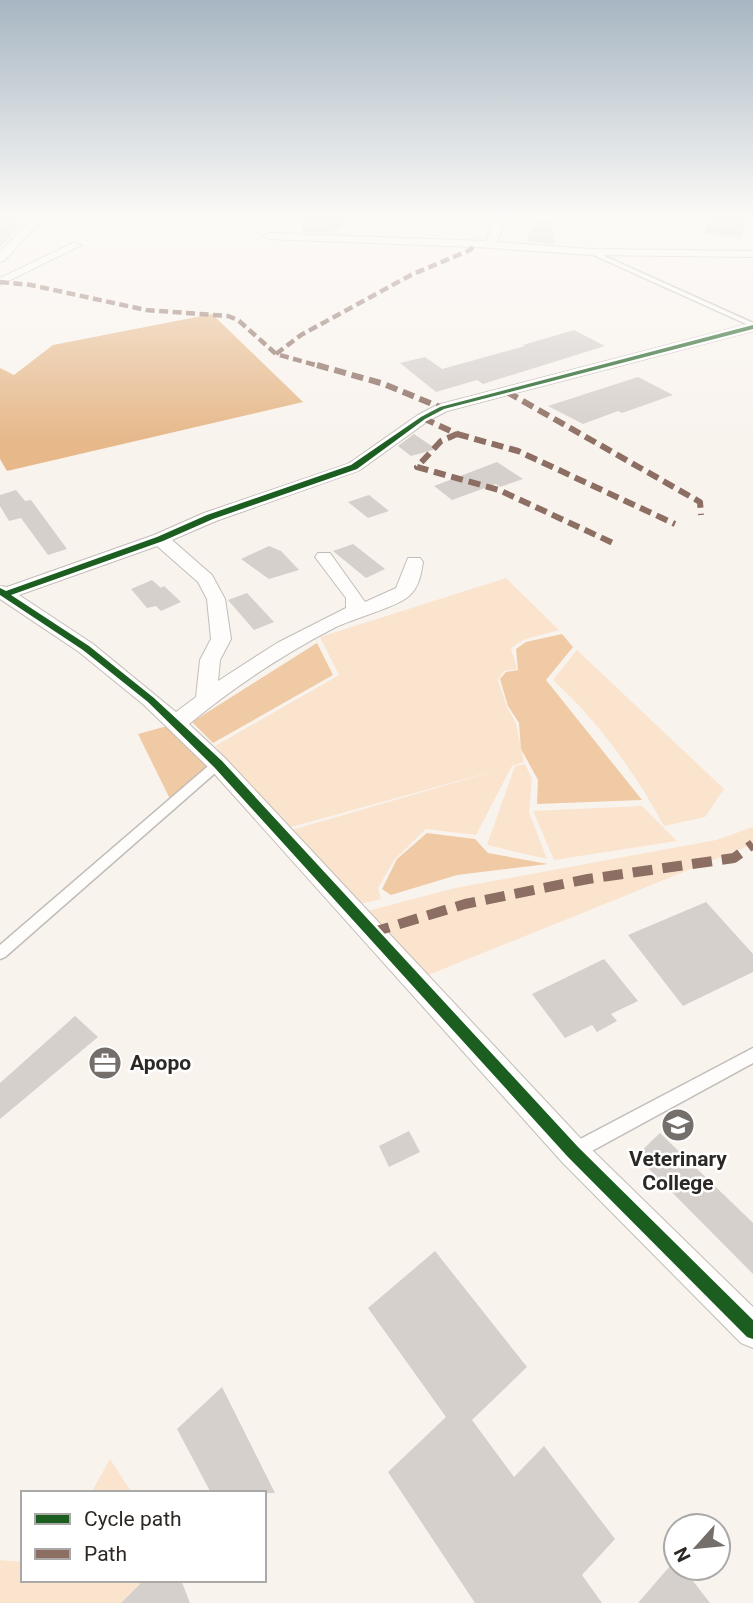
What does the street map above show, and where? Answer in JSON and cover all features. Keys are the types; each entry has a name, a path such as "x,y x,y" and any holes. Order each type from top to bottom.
{"street":[{"path":"3,592 354,467 423,418 442,408 753,326"},
{"path":"160,538 206,579 216,599 222,639 210,660 206,699"},
{"path":"324,557 355,598 356,611"},
{"path":"176,723 260,659 305,634 356,611 401,596 410,587 414,562"},
{"path":"3,592 86,648 176,723 218,764 573,1152 753,1331"}],"lane":[{"path":"676,291 753,326"},
{"path":"0,953 218,764"},
{"path":"573,1152 753,1055"}],"shaded area":[{"path":"212,314 303,402 7,471 0,459 0,368 14,375 53,345"},
{"path":"506,578 559,630 523,640 511,648 517,669 504,671 498,680 507,707 516,723 524,762 512,766 476,835 426,829 395,859 378,888 381,899 351,906 285,832 505,768 284,829 215,746 339,675 320,637"},
{"path":"562,634 573,647 546,680 642,800 537,804 538,780 521,749 519,723 508,706 500,679 506,672 518,670 516,649 526,642"},
{"path":"317,643 333,675 213,743 192,722"},
{"path":"577,650 724,789 705,817 664,826 614,748 586,713 553,680"},
{"path":"171,725 211,765 170,799 138,734"},
{"path":"525,764 532,779 529,812 547,859 487,845 515,766"},
{"path":"642,806 677,841 554,860 533,811"},
{"path":"753,827 753,844 426,976 360,913 455,888 716,840"},
{"path":"427,833 475,839 488,853 548,864 457,875 391,895 382,889 397,859"},
{"path":"110,1459 131,1491 92,1491"},
{"path":"0,1560 21,1562 21,1582 142,1582 121,1603 0,1603"}],"building":[{"path":"574,330 605,346 483,384 477,380 436,392 400,363 425,357 442,369"},
{"path":"638,377 673,395 583,424 548,406"},
{"path":"414,434 436,449 411,456 398,446"},
{"path":"497,462 523,479 500,487 496,484 452,500 434,486"},
{"path":"16,490 25,501 31,500 67,549 48,555 21,518 9,521 0,506 0,495"},
{"path":"369,495 389,511 368,518 348,502"},
{"path":"353,544 385,569 366,578 333,551"},
{"path":"269,546 281,551 299,570 269,579 241,559"},
{"path":"152,580 161,588 164,586 181,602 161,611 156,606 147,608 131,589"},
{"path":"247,593 274,622 254,630 228,600"},
{"path":"706,902 753,954 753,972 683,1006 628,935"},
{"path":"604,959 638,1001 611,1014 617,1021 597,1032 592,1025 565,1038 532,994"},
{"path":"75,1016 98,1037 0,1119 0,1083"},
{"path":"409,1131 420,1152 389,1167 379,1146"},
{"path":"660,1133 753,1223 753,1274 636,1156"},
{"path":"435,1251 527,1367 472,1420 514,1477 544,1446 615,1539 582,1575 602,1603 475,1603 388,1472 446,1417 368,1308"},
{"path":"222,1387 275,1493 210,1491 177,1429"},
{"path":"662,1575 662,1582 694,1582 710,1603 638,1603"},
{"path":"142,1582 182,1582 190,1603 121,1603"}],"marked path":[{"path":"58,291 146,310 228,316 238,320 276,354 384,384 442,408"},
{"path":"276,354 301,335 384,291"},
{"path":"507,392 700,502 701,515"},
{"path":"423,418 457,434 441,441 417,467 499,490 586,533 613,543"},
{"path":"457,434 518,451 675,524"},
{"path":"370,933 465,904 588,879 734,858 753,844"}],"cycle path":[{"path":"5,594 160,539 210,517 354,467 423,418 442,408 753,327"},
{"path":"0,591 86,648 151,700 218,764 573,1152 753,1331"}],"place":[{"name":"Apopo","path":"105,1063"},
{"name":"Veterinary College","path":"678,1125"}]}
